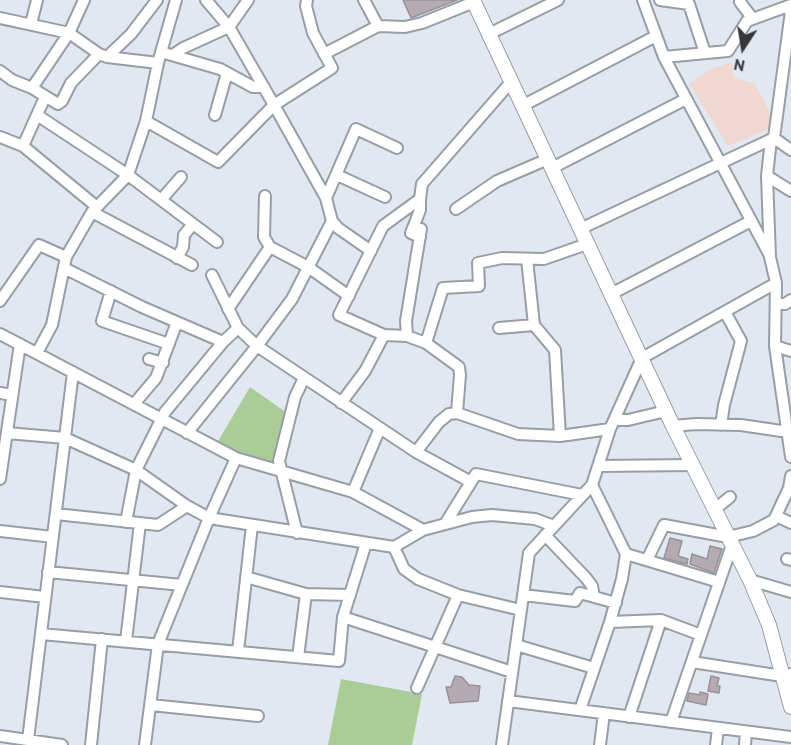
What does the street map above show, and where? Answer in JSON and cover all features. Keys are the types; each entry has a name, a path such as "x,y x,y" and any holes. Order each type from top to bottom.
{"main road":[{"path":"473,1 673,426 750,580 787,675 791,707"}],"street":[{"path":"31,24 37,0"},
{"path":"32,88 69,33 84,0"},
{"path":"0,71 60,104 71,83 131,34 157,0"},
{"path":"37,353 52,325 65,262 94,209 128,175 146,122 158,63 176,0"},
{"path":"206,0 229,27 264,87 326,198 332,221 338,228 371,251"},
{"path":"172,55 229,27 248,0"},
{"path":"146,122 218,162 274,105 332,68 313,33 307,0"},
{"path":"364,0 378,26"},
{"path":"489,34 558,0"},
{"path":"643,0 664,57 770,257"},
{"path":"660,0 689,4 705,53"},
{"path":"324,54 378,26 405,27 422,23 473,1"},
{"path":"741,2 753,19"},
{"path":"664,57 728,51 747,21 791,5"},
{"path":"791,11 767,176 770,257 776,283 775,346 788,415 791,457"},
{"path":"0,18 69,33 103,56 158,63"},
{"path":"522,106 656,36"},
{"path":"161,52 227,73 253,87 264,87"},
{"path":"215,115 227,73"},
{"path":"407,336 406,321 421,233 411,232 420,210 422,184 512,82"},
{"path":"23,146 45,97"},
{"path":"456,209 497,181 550,163 686,99"},
{"path":"37,115 128,175 217,242"},
{"path":"326,198 356,129 398,148"},
{"path":"0,137 23,146 94,209 192,265"},
{"path":"772,139 791,150"},
{"path":"580,229 772,139"},
{"path":"337,175 385,197"},
{"path":"767,176 791,191"},
{"path":"161,200 181,177"},
{"path":"265,196 264,237 270,247 308,267 349,297"},
{"path":"420,199 383,225 339,315 384,335 407,336 426,342 459,367 457,413"},
{"path":"187,432 257,346 291,299 332,221"},
{"path":"611,294 752,221"},
{"path":"177,258 183,247 184,235 193,225"},
{"path":"426,342 443,288 479,286 478,263 502,258 544,260 587,244"},
{"path":"0,301 39,245 111,291 223,342"},
{"path":"228,309 270,247"},
{"path":"527,259 534,325 555,350 560,436"},
{"path":"212,276 238,328 257,346 416,452 471,482"},
{"path":"502,745 528,553 592,485 612,425 642,358 776,283"},
{"path":"111,291 102,321 169,344"},
{"path":"776,304 785,304 791,300"},
{"path":"721,425 741,341 725,312"},
{"path":"134,404 156,378 177,322"},
{"path":"499,328 534,325"},
{"path":"126,522 136,470 161,419 223,342 238,328"},
{"path":"0,334 236,458 353,492 423,530"},
{"path":"341,403 365,371 384,335"},
{"path":"0,474 20,344"},
{"path":"775,346 791,351"},
{"path":"149,359 163,363"},
{"path":"28,740 73,372"},
{"path":"297,533 279,461 295,397 304,378"},
{"path":"0,393 12,395"},
{"path":"416,452 439,422 449,414 457,413 518,434 560,436 666,411"},
{"path":"673,426 741,425 788,432"},
{"path":"353,492 380,428"},
{"path":"7,433 65,438 136,470 209,518 297,533 394,548 423,530 472,517 492,515 535,519 554,526"},
{"path":"145,745 158,644 236,458"},
{"path":"598,466 693,465"},
{"path":"445,524 476,474 582,495"},
{"path":"647,560 664,525 730,541 774,520 790,488 791,476"},
{"path":"580,710 616,603 626,554 592,485"},
{"path":"715,509 730,497"},
{"path":"56,514 158,525 188,506"},
{"path":"776,516 791,523"},
{"path":"126,641 140,523"},
{"path":"238,651 252,525"},
{"path":"0,531 53,537"},
{"path":"545,535 586,578 592,586 594,597"},
{"path":"671,722 720,582 730,541"},
{"path":"41,633 339,660 344,617 366,543"},
{"path":"394,548 404,569 418,579 458,595 520,610"},
{"path":"626,554 720,582"},
{"path":"48,572 182,585"},
{"path":"246,577 306,594 350,596"},
{"path":"750,580 791,592"},
{"path":"0,592 45,597"},
{"path":"523,595 575,601 580,593 616,603"},
{"path":"298,657 306,594"},
{"path":"417,688 458,595"},
{"path":"344,617 512,672"},
{"path":"610,622 661,620 701,635"},
{"path":"629,717 661,620"},
{"path":"91,745 102,639"},
{"path":"516,645 594,668"},
{"path":"692,662 787,675"},
{"path":"508,701 791,737"},
{"path":"150,705 258,716"},
{"path":"600,745 604,713"},
{"path":"717,745 718,728"},
{"path":"745,745 747,732"},
{"path":"0,736 62,745"}],"shaded area":[{"path":"732,62 734,78 754,83 774,119 773,127 728,146 689,84 711,69"}],"green space":[{"path":"250,387 287,413 272,465 217,443"},
{"path":"341,679 422,694 412,745 328,745"}],"building":[{"path":"403,0 457,0 411,18"},
{"path":"670,538 682,541 678,556 688,559 687,564 664,558"},
{"path":"710,546 722,549 714,573 690,564 692,554 707,559"},
{"path":"455,676 462,677 469,685 480,686 478,701 450,703 446,687 451,687"},
{"path":"711,676 719,678 717,686 720,686 719,693 708,691"},
{"path":"700,692 708,694 706,705 687,701 689,693 700,695"}]}
